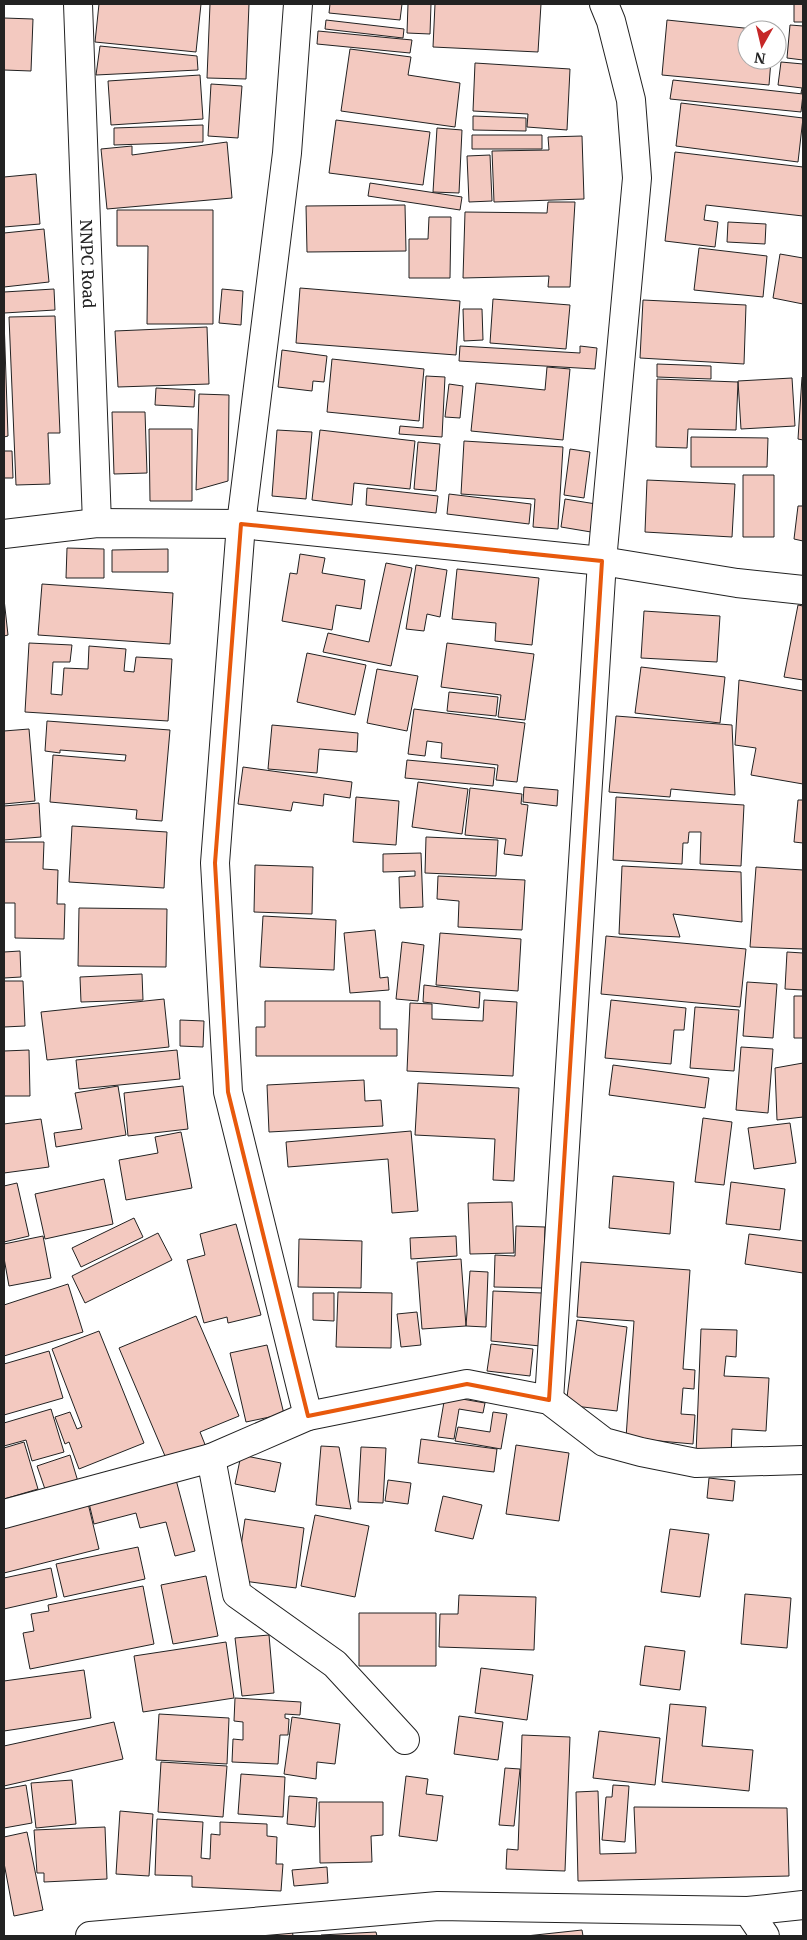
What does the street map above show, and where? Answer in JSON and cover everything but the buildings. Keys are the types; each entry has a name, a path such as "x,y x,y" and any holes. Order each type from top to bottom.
{"street":[{"name":"NNPC Road","path":"78,4 97,523"},
{"path":"298,4 287,153 241,524 215,863 228,1092 308,1416"},
{"path":"549,1400 602,561 637,178 631,100 611,21 604,4"},
{"path":"4,534 97,523 241,524 602,561 737,583 803,590"},
{"path":"4,1514 211,1458 308,1416 467,1384 549,1400 604,1442 641,1452 696,1463 803,1460"},
{"path":"211,1458 237,1594 336,1664 405,1740"},
{"path":"90,1936 438,1906 748,1911 803,1904"},
{"path":"748,1911 765,1936"}],"highlighted area":[{"path":"241,524 602,561 549,1400 467,1384 308,1416 228,1092 215,863"}]}
